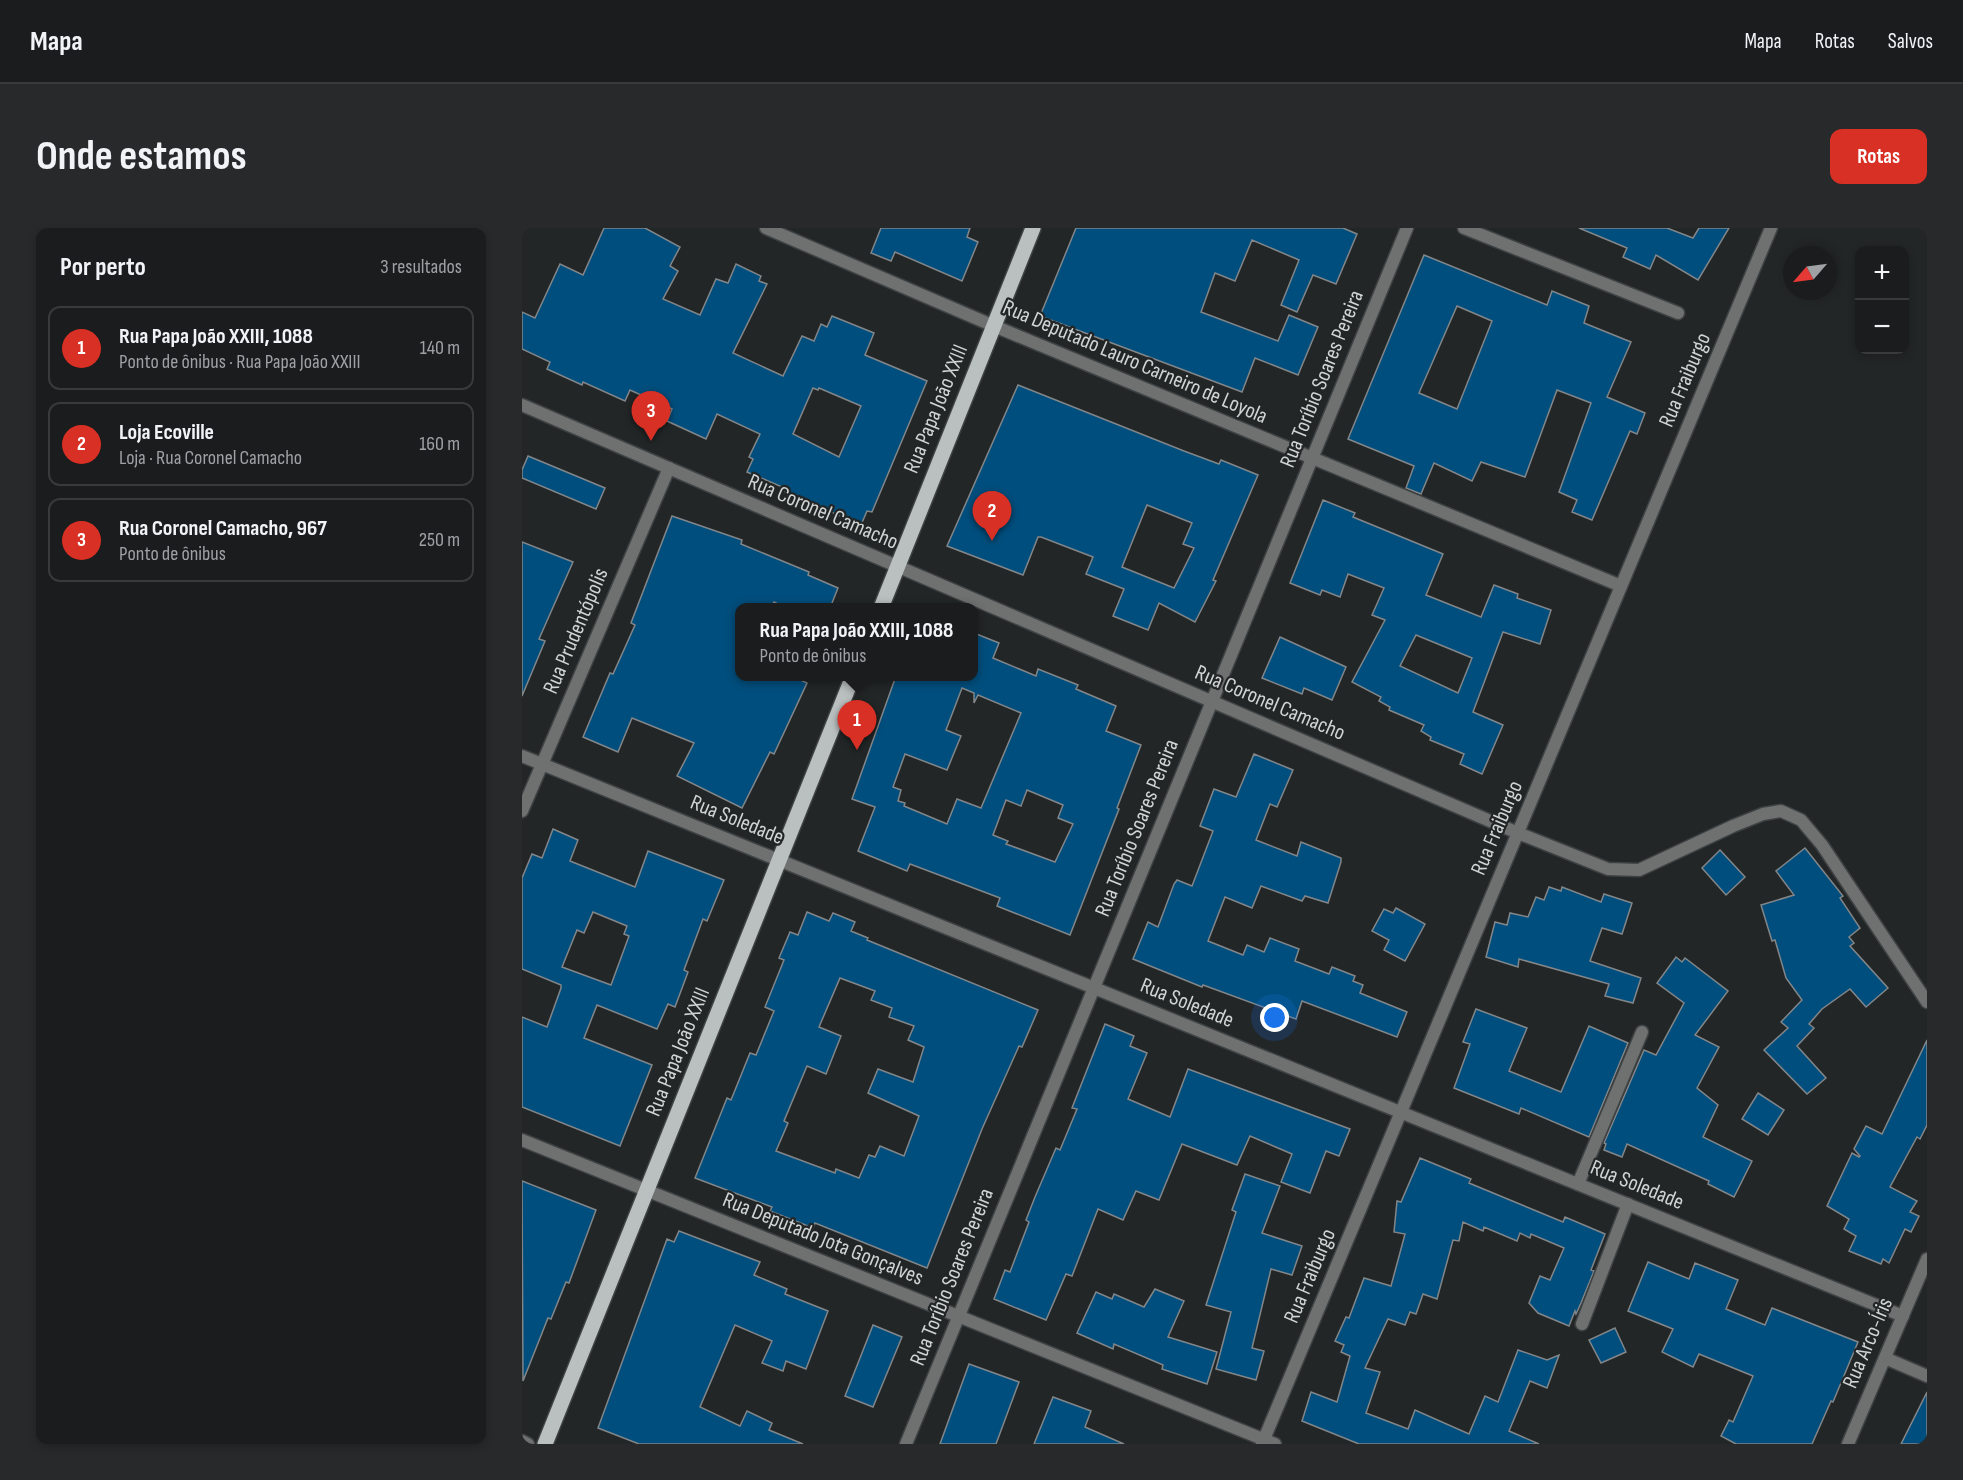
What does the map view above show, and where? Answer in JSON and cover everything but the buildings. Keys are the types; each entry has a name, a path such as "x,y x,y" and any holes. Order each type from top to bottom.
{"main road":[{"name":"Rua Papa João XXIII","path":"883,603 1033,228"},
{"name":"Rua Papa João XXIII","path":"546,1444 851,681"}],"street":[{"name":"Rua Deputado Lauro Carneiro de Loyola","path":"766,228 994,326 1621,586"},
{"name":"Rua Toríbio Soares Pereira","path":"906,1444 1407,228"},
{"path":"1464,228 1678,314"},
{"name":"Rua Fraiburgo","path":"1267,1443 1401,1112 1771,228"},
{"name":"Rua Coronel Camacho","path":"522,405 1518,833 1608,869 1639,870 1733,826 1762,814 1781,811 1801,820 1822,844 1927,1002"},
{"name":"Rua Prudentópolis","path":"522,811 669,468"},
{"name":"Rua Soledade","path":"522,756 1903,1316"},
{"path":"1578,1184 1642,1032"},
{"name":"Rua Deputado Jota Gonçalves","path":"522,1140 1267,1443"},
{"path":"1582,1324 1628,1204"},
{"name":"Rua Arco-Íris","path":"1848,1444 1927,1259"},
{"path":"1885,1358 1927,1376"},
{"path":"522,1441 528,1444"}],"place":[{"name":"Rua Coronel Camacho, 967","path":"651,441"},
{"name":"Loja Ecoville","path":"992,541"},
{"name":"Rua Papa João XXIII, 1088","path":"857,750"}]}
